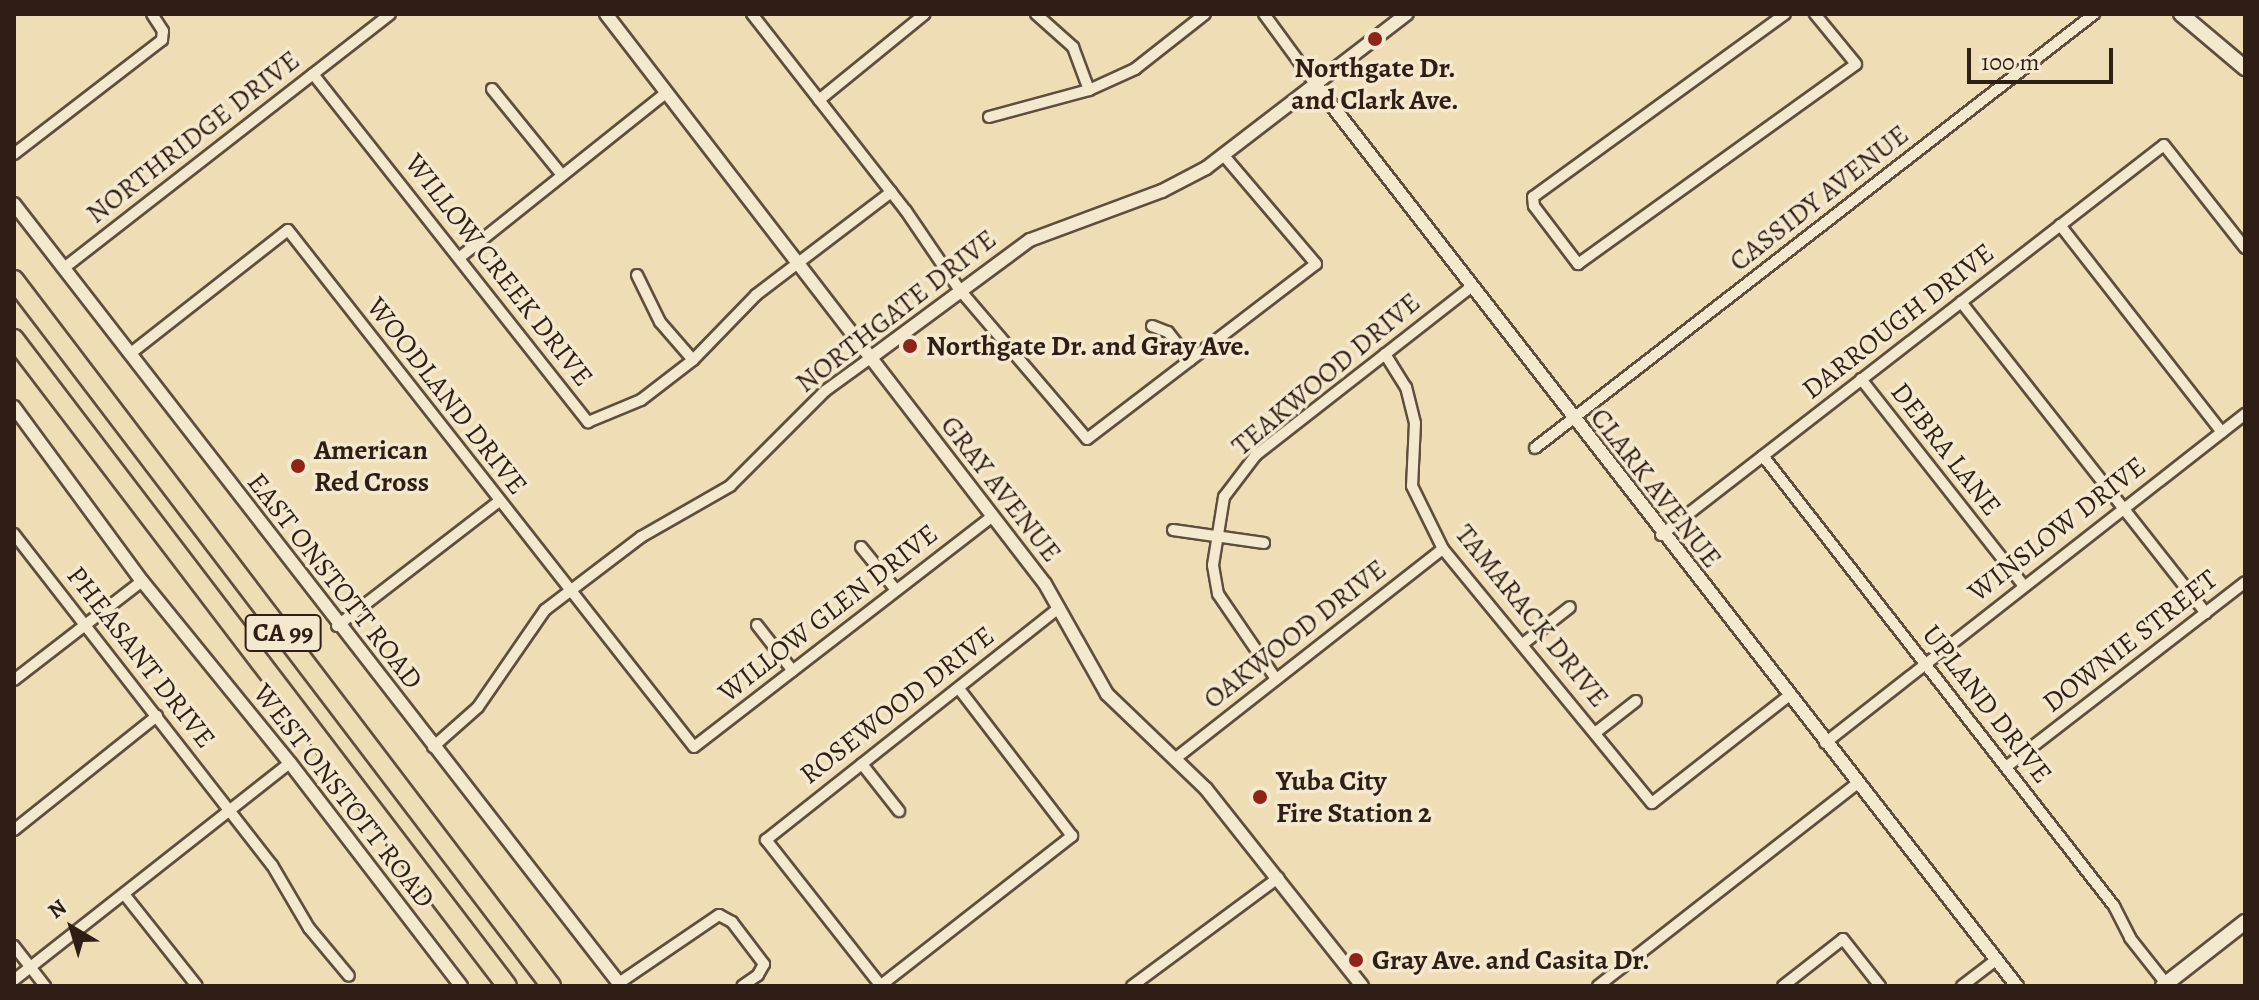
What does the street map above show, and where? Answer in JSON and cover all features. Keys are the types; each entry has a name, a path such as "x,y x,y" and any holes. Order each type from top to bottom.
{"highway":[{"name":"CA 99","path":"14,280 551,986"},
{"name":"CA 99","path":"14,339 507,986"}],"main road":[{"path":"2181,14 2245,68"},
{"path":"2166,985 2245,922"}],"street":[{"path":"14,154 162,40 163,31 152,14"},
{"name":"NORTHRIDGE DRIVE","path":"64,268 390,14"},
{"name":"GRAY AVENUE","path":"606,14 795,266 992,517 1059,608 1107,694 1176,758 1278,878 1356,984"},
{"path":"752,14 891,192 959,289 1087,439 1316,264 1224,156"},
{"path":"819,100 925,14"},
{"path":"1036,14 1073,47 1089,90"},
{"path":"989,117 1089,90 1135,69 1205,14"},
{"name":"CLARK AVENUE","path":"1264,14 1661,535 2017,986"},
{"name":"NORTHGATE DRIVE","path":"433,747 478,707 526,631 568,591 641,537 730,486 825,391 959,289 1030,240 1162,191 1224,156 1407,14"},
{"path":"1785,14 1533,197 1534,206 1578,264 1856,64 1815,14"},
{"name":"CASSIDY AVENUE","path":"1535,448 2094,14"},
{"name":"WILLOW CREEK DRIVE","path":"313,74 588,422 641,400 693,360 756,295 891,192"},
{"path":"492,89 562,175"},
{"path":"459,258 667,92"},
{"name":"DARROUGH DRIVE","path":"1661,535 2164,145 2244,243"},
{"name":"EAST ONSTOTT ROAD","path":"14,204 337,626 620,985"},
{"path":"2060,225 2222,432"},
{"name":"WOODLAND DRIVE","path":"131,353 288,230 498,502 694,747"},
{"path":"637,275 660,322 693,360"},
{"name":"TEAKWOOD DRIVE","path":"1276,679 1218,594 1213,565 1215,535 1224,497 1256,455 1471,287"},
{"path":"1961,302 2206,613"},
{"path":"1152,326 1168,332 1190,360"},
{"name":"TAMARACK DRIVE","path":"1385,354 1406,387 1415,423 1412,486 1443,549 1524,643 1652,803 1787,697"},
{"name":"DEBRA LANE","path":"1861,379 2024,586"},
{"name":"WEST ONSTOTT ROAD","path":"14,407 142,581 290,763 461,986"},
{"name":"WINSLOW DRIVE","path":"1825,743 2245,414"},
{"name":"UPLAND DRIVE","path":"1763,456 2114,906 2130,938 2166,985"},
{"path":"337,626 498,502"},
{"name":"WILLOW GLEN DRIVE","path":"694,747 992,517"},
{"path":"1173,530 1264,543"},
{"name":"PHEASANT DRIVE","path":"14,534 229,810 349,976"},
{"path":"861,547 896,590"},
{"name":"OAKWOOD DRIVE","path":"1176,758 1443,549"},
{"path":"14,680 142,581"},
{"name":"DOWNIE STREET","path":"2006,767 2245,582"},
{"path":"1524,643 1570,607"},
{"name":"ROSEWOOD DRIVE","path":"880,986 766,840 960,690 1059,608"},
{"path":"757,625 793,671"},
{"path":"880,986 1072,836 960,690"},
{"path":"1595,733 1636,701"},
{"path":"14,830 157,716"},
{"path":"14,980 290,763"},
{"path":"862,764 899,811"},
{"path":"1598,986 1857,784"},
{"path":"1132,986 1278,878"},
{"path":"124,894 197,986"},
{"path":"620,985 719,915 732,922 764,964 758,975 742,986"},
{"path":"1783,986 1843,939 1880,986"},
{"path":"14,946 45,986"},
{"path":"1962,986 1996,960"}],"place":[{"name":"Northgate Dr. and Clark Ave.","path":"1375,39"},
{"name":"Northgate Dr. and Gray Ave.","path":"910,346"},
{"name":"American Red Cross","path":"298,466"},
{"name":"Yuba City Fire Station 2","path":"1260,797"},
{"name":"Gray Ave. and Casita Dr.","path":"1356,960"}]}
